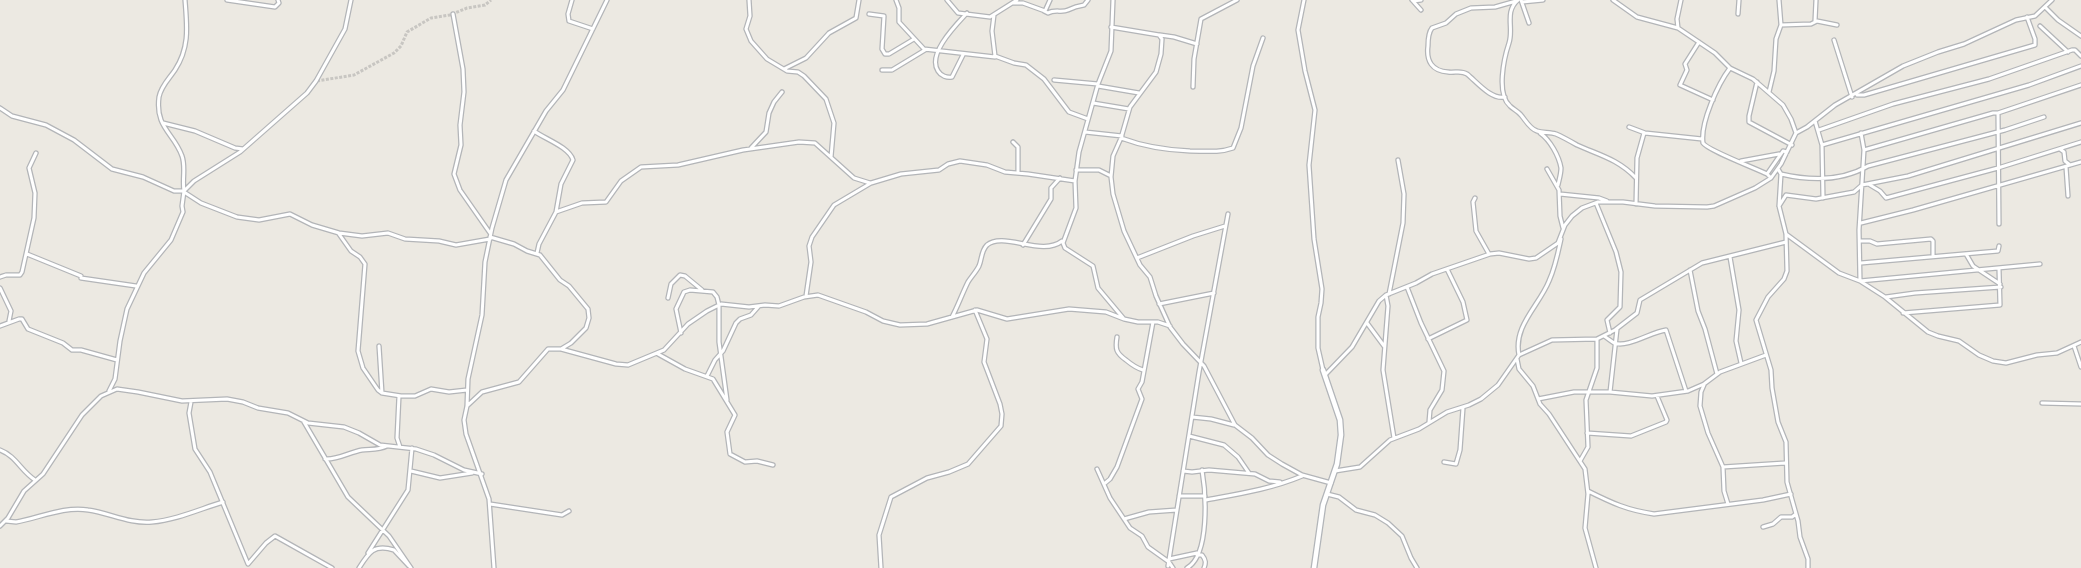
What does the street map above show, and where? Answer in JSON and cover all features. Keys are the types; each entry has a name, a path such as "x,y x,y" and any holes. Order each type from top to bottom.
{"street":[{"path":"109,391 115,379 123,324 137,286 153,261 171,240 183,212 183,158 162,123 160,94 183,57 187,43 188,24 185,0"},
{"path":"227,0 275,7 279,3 278,0"},
{"path":"184,191 194,181 230,160 243,150 304,95 316,81 344,29 351,0"},
{"path":"572,0 568,14 569,21 593,29"},
{"path":"494,568 491,551 490,504 482,474 466,434 464,420 467,406 466,390 480,330 484,268 490,237 506,180 533,130 563,90 607,0"},
{"path":"749,0 750,16 746,29 749,37 764,57 784,69 804,76 826,99 834,123 831,158"},
{"path":"784,69 806,58 829,33 856,18 859,0"},
{"path":"896,0 900,8 899,22 907,28 914,39 926,50"},
{"path":"947,0 958,13 988,17 1013,3"},
{"path":"1009,0 1013,3 1023,4 1048,13 1053,10 1067,10 1072,6 1085,4 1088,0"},
{"path":"1044,11 1050,0"},
{"path":"1052,245 1062,240 1076,208 1076,170 1098,85 1110,55 1113,0"},
{"path":"1193,87 1201,19 1237,0"},
{"path":"1304,0 1298,30 1305,71 1316,110 1309,153 1309,171 1314,239 1322,289 1318,316 1318,354 1341,429 1340,452 1323,505 1314,568"},
{"path":"1413,1 1421,0"},
{"path":"1505,96 1499,98 1490,93 1465,72 1446,72 1431,64 1427,57 1428,42 1432,28 1446,23 1456,14 1471,8 1495,7 1519,1 1543,0"},
{"path":"1560,194 1636,204 1709,207 1755,188 1770,178 1778,169 1792,145 1796,133 1783,104 1756,82 1730,68 1699,42 1678,28 1637,17 1613,0"},
{"path":"1678,28 1677,20 1681,0"},
{"path":"1738,14 1739,0"},
{"path":"1769,92 1774,71 1776,39 1781,25 1779,0"},
{"path":"1815,21 1816,0"},
{"path":"1796,133 1835,105 1852,97 1877,80 1912,62 1964,44 2016,20 2038,14 2052,0"},
{"path":"1413,1 1421,10"},
{"path":"1519,1 1528,23"},
{"path":"1519,1 1509,18 1510,37 1502,76 1505,96 1509,105 1517,110 1531,127 1547,138 1557,155 1561,169 1558,186"},
{"path":"2045,7 2058,20 2081,36"},
{"path":"964,54 954,75 950,78 941,74 936,68 934,60 937,50 967,13"},
{"path":"453,14 463,76 461,140 454,174 460,190 490,237"},
{"path":"869,14 884,16 882,49 885,54 889,54 914,39"},
{"path":"994,15 993,51 996,57"},
{"path":"1857,94 1864,95 2035,45 2035,39 2026,18"},
{"path":"1781,25 1811,24 1815,21 1837,25"},
{"path":"2040,26 2068,52"},
{"path":"1111,27 1174,37 1198,44"},
{"path":"1159,35 1162,39 1161,54 1156,72 1139,93 1129,110 1113,156 1111,176 1118,210 1137,258 1150,278 1170,327 1201,363 1235,425"},
{"path":"1085,132 1121,137 1146,147 1170,151 1209,153 1233,148 1238,138 1253,66 1263,38"},
{"path":"1834,40 1852,97"},
{"path":"1699,42 1685,64 1688,70 1680,85 1713,100"},
{"path":"882,70 892,70 926,50 996,57 1026,64 1044,79 1069,112 1088,119"},
{"path":"1819,130 1893,104 1989,79 2074,50 2081,56"},
{"path":"1822,145 2020,88 2081,66"},
{"path":"1730,68 1716,89 1702,138 1705,147 1740,161 1767,174 1770,178"},
{"path":"1054,80 1098,85 1139,93"},
{"path":"1756,82 1749,122 1792,145"},
{"path":"1864,150 1998,113 2081,85"},
{"path":"751,149 766,132 769,113 774,102 782,92"},
{"path":"1093,103 1129,110"},
{"path":"0,108 12,116 46,125 74,140 112,169 143,177 174,191 184,191 201,203 237,217 259,220 290,214 339,233 362,236 388,232 405,239 440,241 456,245 490,237 537,253 547,262 560,280 571,289 589,313 588,323 584,331 561,349"},
{"path":"1998,113 1999,224"},
{"path":"1781,174 1822,179 1834,178 1863,168 2044,117"},
{"path":"1815,121 1822,145 1823,198"},
{"path":"162,123 195,131 243,150"},
{"path":"1779,206 1784,196 1823,198 1854,192 1862,185 1908,176 1998,150 2081,123"},
{"path":"1629,127 1644,133 1702,138"},
{"path":"533,130 573,157 572,163 561,184 556,212 539,244 537,253"},
{"path":"1539,132 1556,134 1588,150 1597,152 1624,166 1636,178"},
{"path":"1636,204 1637,158 1644,133"},
{"path":"1860,281 1864,150 1861,133"},
{"path":"556,212 582,203 606,202 621,181 638,168 688,163 751,149 799,142 811,142 821,147 854,178 870,183"},
{"path":"1013,142 1018,147 1018,173"},
{"path":"1869,184 1880,191 1886,198 1998,168 2081,142"},
{"path":"2059,149 2064,152 2065,161 2071,166"},
{"path":"1740,161 1779,154 1783,151 1787,152"},
{"path":"0,277 20,275 22,272 34,211 35,193 29,168 36,153"},
{"path":"1767,174 1779,154"},
{"path":"1394,438 1383,370 1388,295 1403,222 1403,191 1398,160"},
{"path":"806,296 810,262 808,246 812,237 834,205 870,183 901,174 939,170 948,164 960,161 987,165 1005,172 1075,181"},
{"path":"1861,223 2081,163"},
{"path":"2066,167 2068,196"},
{"path":"1547,169 1558,186 1563,229"},
{"path":"1778,169 1781,174 1779,206 1786,234 1787,271 1756,317 1771,370 1772,390 1778,422 1785,439 1787,481 1800,537 1808,559 1808,568"},
{"path":"1076,170 1099,170 1111,176"},
{"path":"1023,245 1051,200 1051,188 1060,178"},
{"path":"1475,198 1473,202 1476,230 1489,254"},
{"path":"1596,568 1585,528 1588,491 1585,469 1538,398 1533,386 1519,369 1517,342 1528,317 1549,281 1563,229 1572,216 1582,208 1608,201"},
{"path":"1596,203 1616,252 1622,278 1620,307 1607,320 1610,333"},
{"path":"1168,566 1182,471 1228,214"},
{"path":"1137,258 1193,236 1226,226"},
{"path":"339,233 351,251 360,256 365,264 358,351 363,368 378,390 382,393 399,396 415,396 431,389 449,392 466,390"},
{"path":"1786,234 1839,273 1860,281 1885,297 1928,332 1958,341 1979,355 1999,362 2011,362 2037,355 2057,353 2081,342"},
{"path":"1324,373 1350,349 1367,323 1376,304 1388,295 1432,274 1489,254 1500,253 1533,259 1555,245 1561,236"},
{"path":"1861,241 1870,240 1878,244 1931,239 1933,241 1933,256"},
{"path":"1062,240 1065,248"},
{"path":"952,317 969,280 979,266 986,246 996,241 1023,245 1052,245 1065,248 1092,265 1099,289 1124,318"},
{"path":"1335,471 1361,466 1394,438 1419,429 1450,411 1464,408 1481,399 1498,385 1518,357 1552,340 1597,339 1610,333 1638,312 1639,301 1704,262 1786,242"},
{"path":"1861,263 1998,252 1999,246"},
{"path":"27,254 81,277 137,286"},
{"path":"1966,254 1979,271 2000,285"},
{"path":"1730,257 1739,310 1736,341 1741,363"},
{"path":"1860,281 2040,264"},
{"path":"1428,339 1467,320 1463,302 1447,268"},
{"path":"1903,313 2000,305 1999,269"},
{"path":"1690,270 1698,311 1705,329 1716,374"},
{"path":"668,298 671,284 680,274 702,290"},
{"path":"1990,278 1992,288"},
{"path":"1885,297 1915,292 1992,288 2000,285"},
{"path":"1407,287 1444,372 1441,392 1429,411 1429,422"},
{"path":"0,288 11,310 9,321"},
{"path":"681,333 676,312 679,300 686,291 702,290 713,292 720,305 719,342 727,401"},
{"path":"1160,304 1214,293"},
{"path":"467,406 482,392 519,382 548,349 561,349 621,365 628,365 657,354 671,344 688,324 702,314 726,303 742,306 779,306 806,296 820,295 866,312 883,321 900,325 927,324 976,310 1007,319 1069,309 1107,312 1138,322 1153,322 1170,327"},
{"path":"707,376 715,360 722,354 738,321 751,315 759,306"},
{"path":"881,568 879,535 891,497 901,490 927,478 968,464 1001,426 1002,409 984,362 987,339 976,310"},
{"path":"0,326 9,321 22,320 28,329 59,341 72,350 81,350 117,360"},
{"path":"1104,484 1110,479 1116,469 1141,403 1142,397 1138,389 1142,382 1153,322"},
{"path":"1367,323 1384,346"},
{"path":"1610,392 1617,329"},
{"path":"1603,336 1615,343 1630,342 1641,339 1647,334 1666,330 1686,391"},
{"path":"1117,337 1115,347 1117,354 1133,366 1143,370"},
{"path":"1580,461 1588,449 1588,392 1597,368 1597,339"},
{"path":"379,346 382,393"},
{"path":"2074,346 2081,367"},
{"path":"657,354 685,369 707,376 715,382 735,415 727,432 730,454 745,462 757,461 773,465"},
{"path":"1538,398 1568,392 1610,392 1639,396 1657,396 1686,391 1704,384 1716,374 1766,355"},
{"path":"1704,384 1701,392 1700,406 1708,433 1722,467 1724,490 1728,504"},
{"path":"0,526 6,521 20,496 43,474 60,445 82,415 101,396 109,391 130,390 172,400 191,402 234,400 258,408 288,413 304,421 344,427 380,445 412,448 434,455 472,473"},
{"path":"399,396 397,438 398,445 401,447"},
{"path":"1587,433 1631,436 1666,422 1667,420 1657,396"},
{"path":"191,402 189,413 195,449 208,467 248,564 266,543 275,536 332,568"},
{"path":"2042,403 2081,404"},
{"path":"1444,462 1456,464 1460,450 1464,408"},
{"path":"1192,417 1235,425 1252,438 1268,455 1302,475 1331,483"},
{"path":"304,421 348,497 383,530 411,567"},
{"path":"1189,436 1224,445 1238,457 1250,474"},
{"path":"325,459 332,459 358,451 382,449 387,446"},
{"path":"359,568 408,490 412,448"},
{"path":"0,450 11,455 26,473 35,480"},
{"path":"328,464 332,459"},
{"path":"1722,467 1785,463"},
{"path":"1097,469 1110,498 1132,530 1142,536 1148,546 1169,560 1173,568"},
{"path":"1182,471 1202,470 1255,474 1269,481 1280,482"},
{"path":"1188,568 1194,563 1202,540 1206,498 1202,470"},
{"path":"411,471 440,478 472,473 482,474"},
{"path":"1179,496 1206,498 1263,490 1302,475"},
{"path":"1588,491 1611,503 1638,512 1654,514 1763,500 1791,494"},
{"path":"1327,494 1339,497 1356,510 1377,515 1388,523 1402,536 1410,558 1417,568"},
{"path":"6,521 16,522 76,509 110,514 130,521 150,522 173,518 222,502"},
{"path":"490,504 562,515 569,511"},
{"path":"1124,519 1150,512 1177,510"},
{"path":"1763,527 1775,523 1781,517 1792,517 1796,514"},
{"path":"368,553 377,549 393,550 411,567"},
{"path":"1169,560 1197,554 1202,555 1206,563 1204,568"}],"tunnel":[{"path":"317,81 354,75 394,53 401,46 407,32 431,18 450,15 467,8 485,5 491,0"}]}
